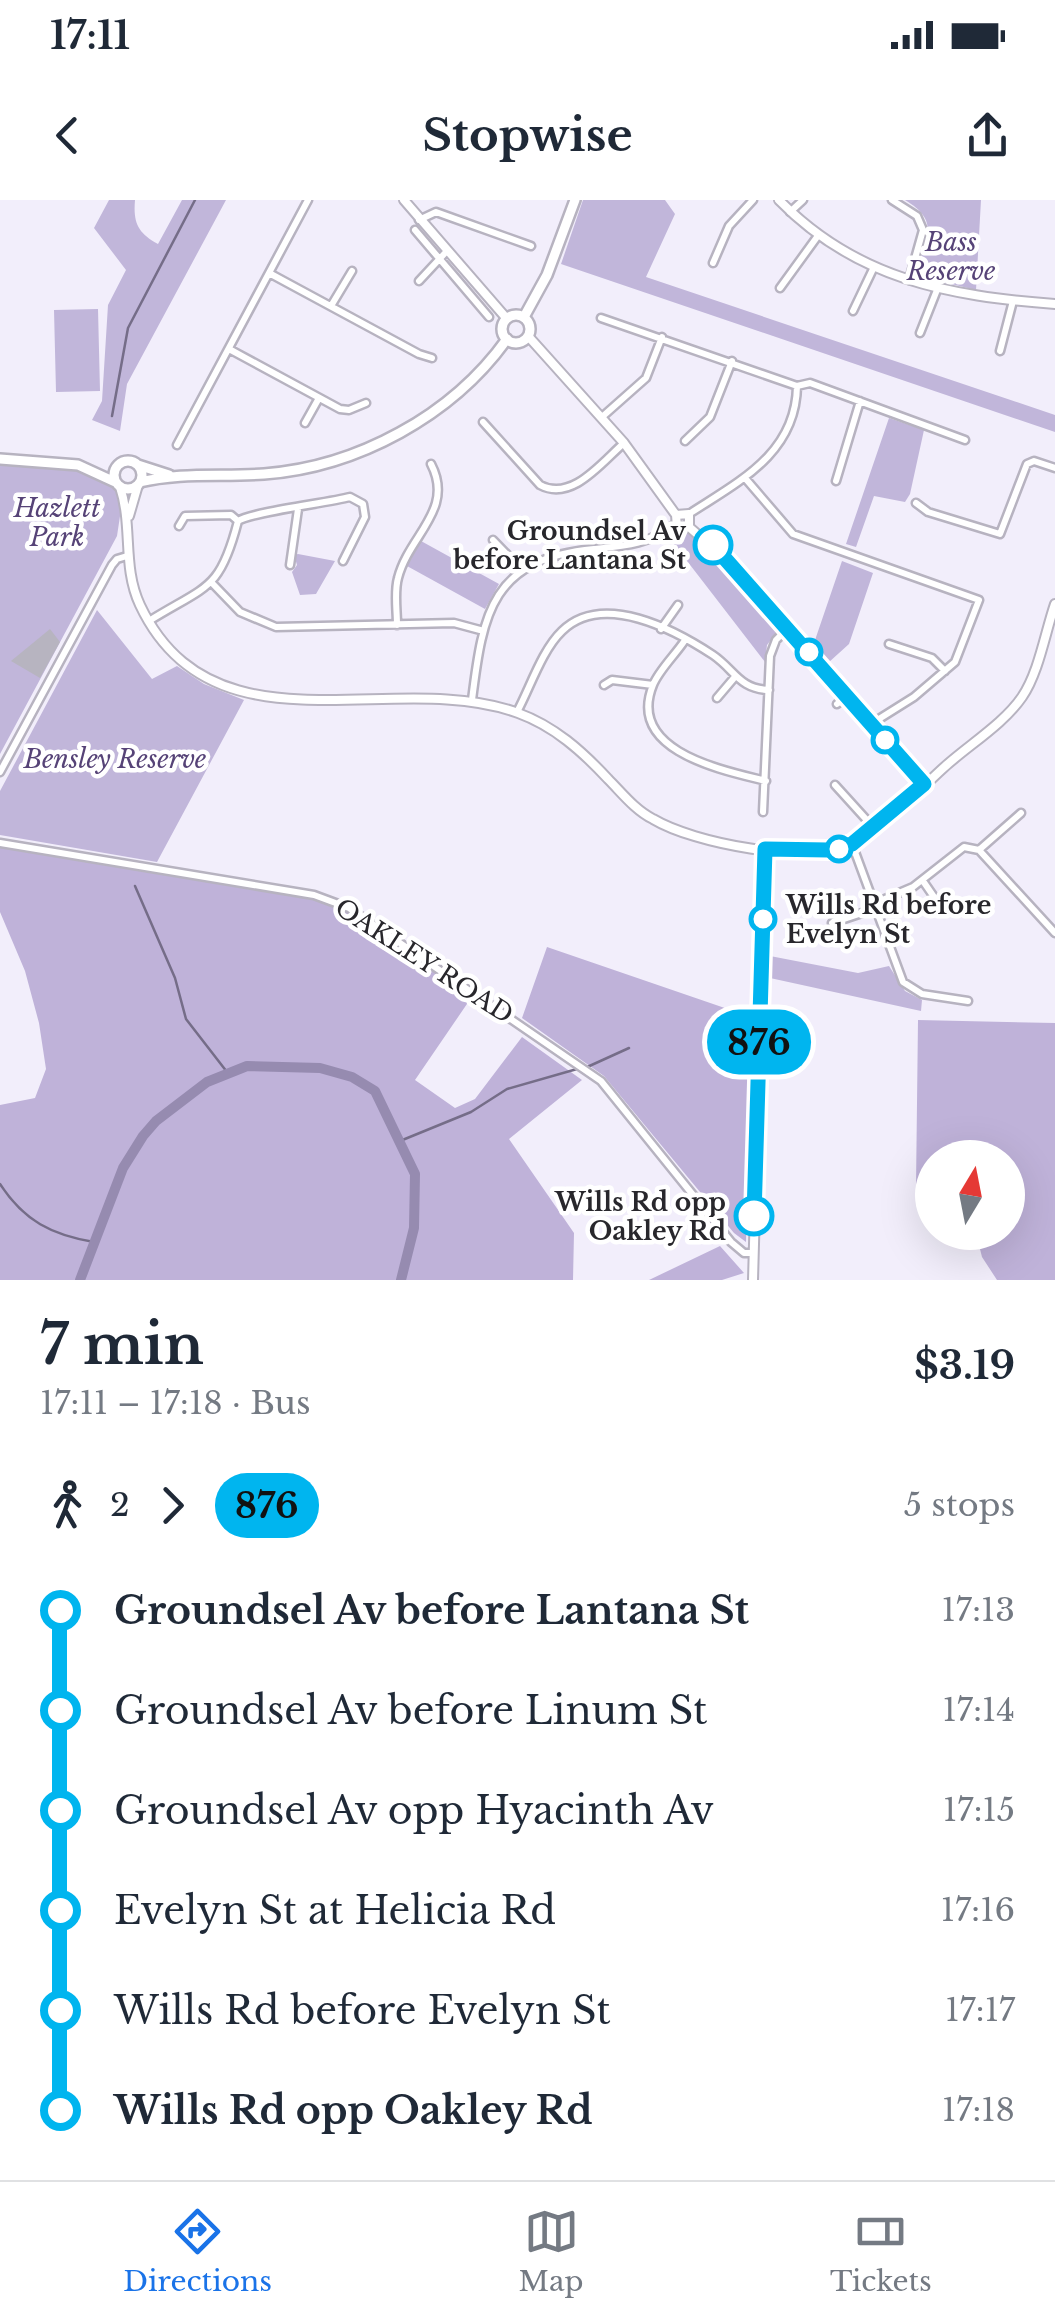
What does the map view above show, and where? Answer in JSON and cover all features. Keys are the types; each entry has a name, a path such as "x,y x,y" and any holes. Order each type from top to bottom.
{"main road":[{"path":"524,317 548,275 574,200"},
{"path":"524,317 530,326 528,336 520,342 507,339 502,330 507,319 524,317"},
{"path":"0,458 86,467 129,490 176,476 297,470 372,446 448,401 494,358 507,339"},
{"path":"86,467 128,460 176,476"},
{"path":"118,464 118,485"},
{"path":"138,465 139,484"}],"street":[{"path":"177,445 308,200"},
{"path":"404,200 417,226 489,317"},
{"path":"712,263 729,226 754,200"},
{"path":"779,200 817,237 908,281 937,290 1055,304"},
{"path":"790,212 803,200"},
{"path":"892,200 917,216 923,230 908,281"},
{"path":"417,226 436,212 532,246"},
{"path":"780,288 817,237"},
{"path":"419,281 443,256"},
{"path":"443,256 507,319"},
{"path":"854,311 874,267"},
{"path":"330,306 352,272"},
{"path":"269,273 432,358"},
{"path":"920,334 937,290"},
{"path":"1000,351 1013,301"},
{"path":"601,318 797,386 810,384 965,440"},
{"path":"528,336 624,443 683,530 689,526"},
{"path":"602,418 646,378 662,337"},
{"path":"229,348 318,398 348,410 366,404"},
{"path":"685,440 710,417 732,361"},
{"path":"472,700 480,630 500,592 522,570 558,553 641,543 745,478 768,461 778,446 797,386"},
{"path":"305,423 318,398"},
{"path":"836,481 860,401"},
{"path":"483,422 540,485 553,490 575,486 624,443"},
{"path":"916,503 928,512 1000,534 1026,464 1034,461 1055,468"},
{"path":"397,625 399,574 439,499 439,479 431,464"},
{"path":"745,478 792,534 979,600 964,647 944,672 871,724"},
{"path":"139,484 128,520 127,556 132,584 149,622 169,646 200,671 274,700 472,700 517,712 560,734 654,820 724,846 828,850 852,844 874,828 1019,701 1052,623 1055,604"},
{"path":"118,485 128,520"},
{"path":"149,622 213,584 224,570 238,521 246,515 350,497 363,504 364,517 343,561"},
{"path":"290,564 298,509"},
{"path":"689,514 689,526"},
{"path":"179,526 185,516 231,515 238,521"},
{"path":"689,526 720,551 924,784"},
{"path":"492,540 522,570"},
{"path":"0,772 112,565 117,558 127,556"},
{"path":"213,584 240,612 276,628 454,623 480,630"},
{"path":"661,628 678,605"},
{"path":"517,712 560,632 574,623 609,614 639,618 661,628 713,656 752,690 769,690"},
{"path":"764,812 772,650 788,628"},
{"path":"685,640 653,684 651,724 676,750 766,781"},
{"path":"889,644 932,658 944,672"},
{"path":"717,698 734,678"},
{"path":"604,685 612,680 653,684"},
{"path":"837,704 847,696"},
{"path":"835,786 874,828"},
{"path":"832,923 874,907 922,881 958,850 979,850 1021,813"},
{"name":"OAKLEY ROAD","path":"0,843 314,894 349,908 600,1081 731,1242 744,1253 754,1253"},
{"path":"852,844 903,982 922,994 968,1002"},
{"path":"753,1280 765,849"},
{"path":"979,850 1055,933"},
{"path":"922,881 943,910"}],"green space":[{"path":"109,200 135,200 138,226 158,244 182,200 226,200 127,384 120,431 92,420 102,401 108,305 126,270 94,228"},
{"path":"583,200 665,200 675,214 646,277 1055,415 1055,432 561,264"},
{"name":"Bass Reserve","path":"905,200 981,200 976,290 919,276 928,226 918,209"},
{"path":"98,309 100,391 56,392 54,310"},
{"path":"889,418 924,430 910,494 905,502 874,496 856,547 846,544"},
{"name":"Hazlett Park","path":"0,462 51,464 87,471 114,488 122,503 117,536 0,754"},
{"path":"689,532 780,628 767,645 765,662 667,535"},
{"path":"421,541 499,584 485,609 407,566"},
{"path":"294,555 335,561 316,594 300,595 292,572 297,565"},
{"path":"842,561 873,573 849,644 828,663 813,646"},
{"name":"Bensley Reserve","path":"97,610 152,679 177,666 204,684 244,700 157,862 0,835 0,791"},
{"path":"770,956 858,973 889,966 905,991 922,1000 921,1011 770,978"}],"shaded area":[{"path":"0,846 314,898 352,914 443,976 442,980 469,1001 415,1080 455,1108 475,1099 522,1037 582,1080 509,1139 574,1233 573,1280 0,1280 0,1105 35,1098 46,1069 25,971 0,912"},
{"path":"547,947 751,1017 746,1242 734,1233 604,1076 522,1018"},
{"path":"918,1020 1055,1023 1055,1280 997,1280 980,1250 1025,1250 1025,1140 917,1140"},
{"path":"720,1246 744,1273 722,1280 649,1280"}],"building":[{"path":"50,629 60,642 40,678 11,661"}],"waterway":[{"path":"112,416 128,328 195,200"},
{"path":"135,886 175,978 186,1019 227,1072"},
{"path":"585,1068 629,1048"},
{"path":"80,1280 123,1168 143,1136 156,1121 207,1082 247,1066 320,1068 352,1077 375,1091 415,1174 414,1228 401,1280"},
{"path":"400,1141 471,1112 507,1089 577,1069"},
{"path":"0,1184 19,1208 40,1224 94,1242"}],"bus line":[{"name":"876","path":"713,545 924,784 852,844 828,850 765,849 754,1216"}],"place":[{"name":"Groundsel Av before Lantana St","path":"713,545"},
{"name":"Wills Rd before Evelyn St","path":"763,919"},
{"name":"Wills Rd opp Oakley Rd","path":"754,1216"}]}
